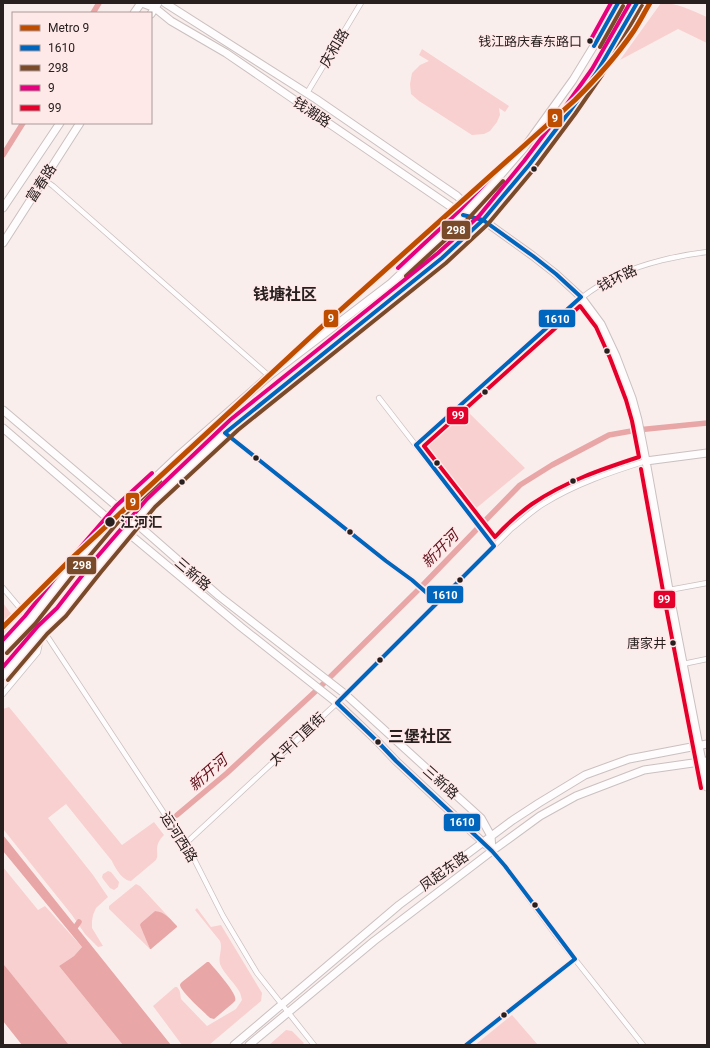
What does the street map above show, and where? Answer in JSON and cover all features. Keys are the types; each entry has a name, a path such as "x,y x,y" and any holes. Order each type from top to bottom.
{"main road":[{"name":"钱潮路","path":"141,3 155,8 171,22 226,53 463,215 482,220"},
{"path":"135,12 141,3"},
{"name":"钱潮路","path":"165,3 307,93 457,196 482,220 556,274 581,297 601,324 616,356 632,398 638,420 683,664 703,745 707,786"},
{"path":"3,649 30,620 71,568 121,510 176,457 269,376 391,283 484,194 524,148 550,113 573,80 618,3"},
{"path":"3,676 43,630 61,612 151,503 234,425 442,258 482,220 529,166 570,111 597,72 637,3"},
{"name":"富春路","path":"3,208 59,124"},
{"name":"富春路","path":"3,243 79,124"},
{"name":"三新路","path":"3,410 121,510 219,596 345,694 481,818 491,836 492,851"},
{"name":"三新路","path":"3,428 112,522 241,627 337,702 396,761 492,851"},
{"name":"太平门直街","path":"646,461 707,453"},
{"name":"凤起东路","path":"234,1045 398,905 526,812 585,775 629,759 703,745"},
{"name":"凤起东路","path":"249,1045 374,941 540,816 576,796 644,770 705,761"}],"street":[{"name":"庆和路","path":"307,93 361,3"},
{"path":"43,179 53,186 269,376"},
{"name":"钱环路","path":"416,445 581,297 618,274 668,259 707,252"},
{"path":"379,398 494,546"},
{"path":"225,434 412,580 437,602"},
{"name":"太平门直街","path":"185,844 337,702 511,529 543,504 575,487 606,474 646,461"},
{"path":"669,590 707,583"},
{"path":"3,588 30,620"},
{"path":"3,694 38,652 43,630"},
{"name":"运河西路","path":"43,630 185,844 223,916 257,973 314,1045"},
{"path":"683,664 707,659"},
{"path":"492,851 642,1045"},
{"path":"466,1045 575,959"}],"shaded area":[{"path":"661,3 679,6 707,17 707,43 678,29 620,60"},
{"path":"422,49 509,106 505,112 499,108 500,115 490,131 484,134 472,135 419,101 411,94 410,84 412,73 420,65 429,61 419,55"},
{"path":"465,409 525,468 474,510 427,451 426,443"},
{"path":"3,603 15,619 3,635"},
{"path":"9,707 122,845 154,822 164,835 158,843 156,860 131,881 125,879 120,874 112,861 66,804 48,818 93,875 108,897 96,908 92,921 92,928 103,946 98,947 85,934 72,915 3,829 3,709"},
{"path":"3,835 171,1045 123,1045 59,966 74,956 82,947 3,851"},
{"path":"3,867 38,910 45,906 82,947 74,956 59,966 123,1045 69,1045 3,964"},
{"path":"108,871 111,872 119,882 118,887 114,890 110,888 102,877 103,874"},
{"path":"136,884 140,886 177,926 160,912 155,911 141,923 150,949 109,909 109,906"},
{"path":"197,908 211,927 221,925 262,993 261,1001 209,1045 182,1045 153,1006 175,987 179,990 181,999 207,1026 236,1009 242,1000 241,994 220,964 220,941 195,910"},
{"path":"155,911 164,914 177,927 150,949 140,925"},
{"path":"207,962 209,962 224,979 234,993 235,998 234,1002 214,1019 210,1018 193,1002 180,985"},
{"path":"3,964 69,1045 22,1045 3,1021"},
{"path":"512,1015 538,1045 475,1045"},
{"path":"286,1030 292,1031 304,1043 302,1045 269,1045"}],"waterway":[{"path":"94,12 99,3"},
{"path":"3,155 22,124"},
{"name":"新开河","path":"177,815 227,773 318,689 420,588 520,485 552,465 609,435 637,430 707,423"},
{"name":"新开河","path":"74,929 79,922"}],"metro line":[{"name":"9","path":"3,627 73,557 317,331 575,100 620,50 635,29 650,3"}],"transit line":[{"name":"9","path":"590,41 611,3"},
{"name":"1610","path":"594,46 618,3"},
{"name":"9","path":"3,667 38,626 57,608 91,564 147,499 230,420 438,253 479,216 524,161 592,69 630,3"},
{"name":"1610","path":"437,602 412,580 225,433 442,258 483,220 529,165 570,111 597,72 637,3"},
{"name":"298","path":"600,47 623,6"},
{"name":"298","path":"8,680 47,634 66,616 155,507 238,430 446,263 488,224 534,169 575,114 602,75 642,6"},
{"name":"9","path":"398,268 460,210 495,173"},
{"name":"298","path":"406,276 468,219 503,181"},
{"name":"1610","path":"463,215 483,220 556,274 581,297 416,445 494,546 337,703 396,761 492,851 575,959"},
{"name":"99","path":"580,306 596,327 610,358 626,400 639,457 597,471 544,496 512,520 495,537 424,446 580,306"},
{"name":"99","path":"641,469 701,788"},
{"name":"9","path":"3,640 25,616 66,564 116,506 152,473"},
{"name":"298","path":"7,653 35,624 125,514 160,481"},
{"name":"1610","path":"466,1045 575,959"}],"place":[{"name":"钱江路庆春东路口","path":"590,41"},
{"name":"江河汇","path":"110,522"},
{"name":"唐家井","path":"673,643"}],"district":[{"name":"钱塘社区","path":"285,294"},
{"name":"三堡社区","path":"420,736"}]}
